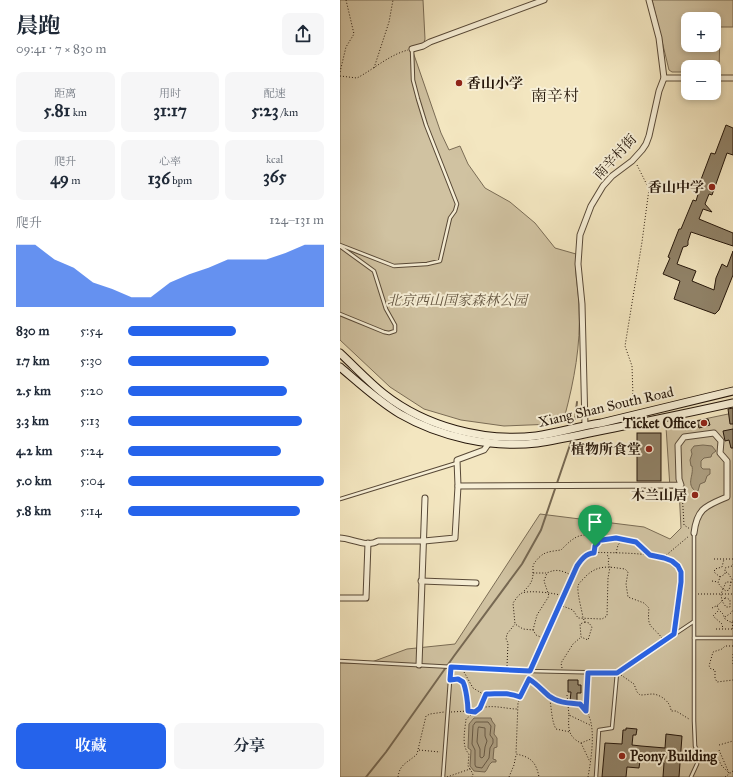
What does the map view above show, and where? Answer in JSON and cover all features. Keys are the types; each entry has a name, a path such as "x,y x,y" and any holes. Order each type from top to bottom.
{"street":[{"path":"412,49 544,0"},
{"name":"南辛村街","path":"585,426 582,304 578,264 580,234 591,206 603,186 612,176 634,159 646,144 659,91 664,78 659,38 649,0"},
{"path":"664,78 681,78"},
{"path":"721,78 733,78"},
{"name":"Xiang Shan South Road","path":"340,353 384,394 403,407 426,419 478,435 508,437 535,436 565,431 733,391"},
{"name":"Xiang Shan South Road","path":"340,367 378,399 400,414 450,435 477,442 508,444 536,443 733,404"},
{"path":"458,486 682,485 679,479 678,445 684,437 714,433 721,441 720,453 727,461 727,497 709,505 699,513 695,524 694,533"},
{"path":"340,538 345,538 350,541 374,543 378,541 424,541 455,538 458,486 457,460 484,450 489,443"},
{"path":"419,665 425,498"},
{"path":"340,598 366,598 368,543"},
{"path":"421,581 476,583"}],"lane":[{"path":"340,246 394,266 427,264 440,260 450,218 455,211 457,204 426,125 418,99 413,80 412,49"},
{"path":"340,246 374,271 386,309 395,325 395,331 389,333 384,332 340,314"},
{"path":"340,500 457,463"},
{"path":"691,777 697,764 698,755 695,746 694,721 694,533"},
{"path":"340,661 506,670 617,673 694,622"},
{"path":"694,638 733,638"},
{"path":"443,777 451,667"},
{"path":"596,777 599,730 612,728 617,673"}],"path":[{"path":"340,72 346,47 354,34 346,0"},
{"path":"374,68 389,22 393,0"},
{"path":"340,76 357,78 399,52 412,49"},
{"path":"634,159 649,189 625,346 632,366 632,396 641,413"},
{"path":"664,558 694,533 684,525 682,485"},
{"path":"506,670 508,643 506,639 507,634 515,624 513,603 518,596 530,586 533,579 533,564 542,554 547,551 561,550 570,541 583,535 590,536 596,540 616,538 636,542 650,555"},
{"path":"594,553 595,546 598,543 596,540"},
{"path":"615,554 618,550 618,545 623,540"},
{"path":"508,777 514,765 516,754 517,709 520,697 572,576 584,557 591,552 650,555 672,561 678,566 681,572 681,582 674,634"},
{"path":"560,605 573,610 578,618 602,619 607,616 608,578 610,567 607,553"},
{"path":"714,559 733,559"},
{"path":"722,567 724,559"},
{"path":"720,577 714,572 715,569 733,566"},
{"path":"581,637 588,640 592,627 589,623 585,622 583,618 578,586 591,572 601,567 610,567 625,569 628,572 626,584 628,597 644,603 649,608 648,620 652,629 660,635 664,642"},
{"path":"718,583 720,577 725,574 725,568"},
{"path":"533,572 547,573 559,569 572,576"},
{"path":"712,581 718,583 726,591 729,590 732,582 728,572 725,572"},
{"path":"545,639 536,635 533,630 537,615 549,596 544,581 547,573"},
{"path":"720,622 731,613 733,609 726,607 720,594 726,582 732,582"},
{"path":"524,592 556,593 564,596"},
{"path":"694,594 733,594"},
{"path":"712,608 728,598 730,600 730,607"},
{"path":"716,606 725,618 732,622 733,629 716,629"},
{"path":"719,610 712,616 722,624 722,629"},
{"path":"562,672 561,663 573,644 581,637 580,624 585,622"},
{"path":"515,624 523,629 533,630"},
{"path":"733,646 727,646 722,649 715,650 713,652 710,666 711,669 715,670 715,678 717,682 733,680"},
{"path":"733,654 733,664"},
{"path":"461,667 473,688 483,694 500,693 512,694 520,697"},
{"path":"586,711 588,673"},
{"path":"617,673 629,679 634,684 637,692 640,694 654,694 659,696 669,702 671,711 676,711 694,721"},
{"path":"450,680 458,679 463,682 468,703 468,711"},
{"path":"529,679 535,682 549,696 558,701 580,704 590,716 592,739 588,777"},
{"path":"472,777 473,774 468,766 469,754 465,750 464,742 466,719 480,708 486,694"},
{"path":"567,695 570,732 574,739 581,742 592,739"},
{"path":"549,696 553,723 556,728 570,732"},
{"path":"480,708 498,707 517,709"},
{"path":"398,777 404,763 413,758 419,750 426,716 430,714 448,712 475,712"},
{"path":"569,715 590,725"},
{"path":"719,745 733,741"},
{"path":"581,742 590,762"},
{"path":"419,750 445,753"},
{"path":"719,750 729,773"},
{"path":"714,752 722,766 729,773"},
{"path":"516,754 527,756 533,761 537,767 539,777"},
{"path":"448,777 470,769"},
{"path":"725,777 733,771"}],"green space":[{"name":"北京西山国家森林公园","path":"340,0 423,0 425,39 423,46 412,49 441,133 449,150 460,146 468,164 485,188 510,202 535,223 555,248 576,254 579,302 578,349 574,376 565,415 560,421 553,424 504,426 461,420 424,409 390,387 340,340"},
{"path":"652,0 733,0 733,27 721,27 721,12 681,12 681,52 719,52 719,60 681,60 681,72 672,72 669,70"},
{"path":"733,413 733,777 340,777 340,663 369,663 407,649 455,644 540,514 644,527 670,539 681,528 679,489 670,488 666,427"}],"water":[{"path":"694,446 712,446 716,451 711,457 704,458 701,461 701,467 703,469 710,469 710,474 707,476 705,482 700,484 698,491 695,491 691,485 691,450"},
{"path":"474,718 491,718 495,725 494,734 497,738 497,747 494,748 493,759 496,760 496,762 492,762 485,772 474,771 470,766 471,750 468,748 469,724"}],"building":[{"path":"726,125 733,128 733,155 727,153 712,195 709,194 705,204 712,212 703,209 699,219 733,233 733,246 691,232 688,245 683,247 677,264 696,271 692,281 714,290 716,278 722,264 727,267 733,251 733,275 719,310 715,314 674,299 680,281 663,274 670,258 668,257 679,229 681,229 693,200 696,201 699,191 697,190 711,153 715,154"},
{"path":"733,408 733,424 730,424 728,409"},
{"name":"Ticket Office","path":"708,419 710,425 699,428 697,421"},
{"path":"733,429 733,448 731,448 729,440 725,441 723,431"},
{"name":"植物所食堂","path":"637,433 661,433 661,481 637,481"},
{"path":"568,680 578,680 578,685 581,685 581,693 577,693 577,701 570,701 571,692 568,692"},
{"path":"626,728 637,729 636,735 633,735 632,745 665,748 666,734 682,736 679,777 663,777 664,763 640,761 639,768 627,767 626,777 602,777 605,743 622,744 623,730 626,730"}],"waterway":[{"path":"575,419 577,402"},
{"path":"366,777 386,752 522,564 541,530 571,442"}],"place":[{"name":"香山小学","path":"459,83"},
{"name":"香山中学","path":"712,187"},
{"name":"Ticket Office","path":"704,423"},
{"name":"植物所食堂","path":"649,449"},
{"name":"木兰山居","path":"695,495"},
{"name":"Peony Building","path":"622,756"}],"district":[{"name":"南辛村","path":"555,95"}],"route":[{"path":"616,538 636,542 650,555 672,561 678,566 681,572 681,582 674,634 617,673 588,673 586,711 580,704 565,703 549,696 535,682 529,679 520,697 512,694 486,694 480,708 475,712 468,711 465,686 463,682 458,679 450,680 451,667 530,671 577,566 584,557 591,552 594,553 595,546 598,543 596,540 611,540 616,538"}]}
